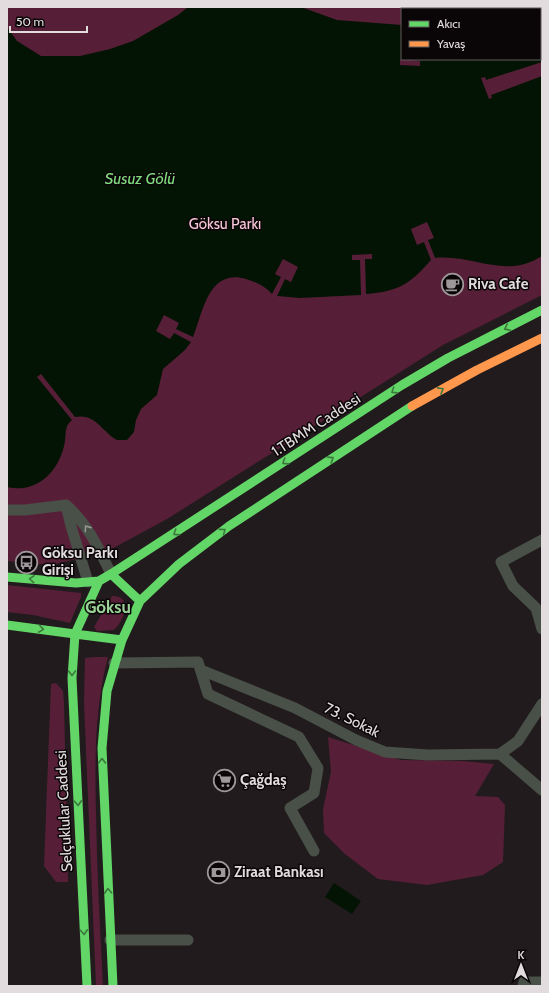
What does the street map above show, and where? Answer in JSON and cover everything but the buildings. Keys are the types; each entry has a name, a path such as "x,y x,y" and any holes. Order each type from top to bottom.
{"main road":[{"name":"1.TBMM Caddesi","path":"93,581 111,574 402,385 448,358 542,310"},
{"path":"113,986 103,798 102,748 105,707 114,663 122,640 140,601 179,564 229,526 394,418 477,370 542,338"},
{"path":"111,574 140,601"},
{"path":"7,577 76,583 93,581 75,634"},
{"path":"7,625 122,640"},
{"name":"Selçuklular Caddesi","path":"75,634 72,678 87,986"}],"street":[{"path":"7,510 25,510 66,505 78,515 90,532 111,574"},
{"path":"66,505 71,526 93,581"},
{"path":"542,540 501,562 513,586 536,608 542,629"},
{"name":"73. Sokak","path":"114,663 198,662 200,670 295,708 356,740 385,752 428,755 500,754"},
{"path":"200,670 208,694 299,737 307,749 318,768 314,792 290,808 314,851"},
{"path":"542,704 518,741 500,754 542,790"},
{"path":"110,940 188,940"},
{"path":"523,986 524,982 542,982"}],"green space":[{"name":"Susuz Gölü","path":"7,7 542,7 542,295 443,345 167,519 106,552 51,565 7,561"},
{"path":"7,585 81,593 81,597 70,623 33,615 7,612"},
{"path":"112,596 119,597 123,600 125,604 124,615 114,630 97,631 94,627"},
{"path":"108,657 103,677 96,736 97,858 103,986 96,986 84,703 85,658"},
{"path":"56,683 63,691 64,703 68,882 56,882 44,866 51,684"},
{"path":"328,737 401,760 463,761 494,764 475,796 498,797 505,805 503,862 483,875 427,885 378,879 345,854 324,833 323,809 331,772"}],"water":[{"name":"Susuz Gölü","path":"188,7 301,7 337,20 401,25 400,65 420,66 420,61 412,60 541,60 542,20 542,62 486,80 485,77 481,78 489,99 492,98 491,95 542,76 542,256 528,263 515,266 502,266 463,259 435,258 428,240 434,238 427,222 411,229 417,245 424,242 431,260 409,281 395,289 366,294 365,259 372,259 372,254 352,255 352,260 360,260 361,295 300,298 277,296 285,279 291,282 298,267 283,259 275,274 281,277 272,294 260,285 246,279 233,277 223,280 215,286 209,295 193,337 176,329 179,323 164,315 156,331 170,339 174,333 191,342 185,350 163,369 157,395 141,409 136,420 134,432 127,440 117,440 112,437 94,420 75,417 41,374 37,377 72,420 66,429 65,442 61,456 51,473 36,484 27,487 7,487 7,27 17,41 41,56 80,56 110,49 133,41 178,15"},
{"path":"334,883 361,901 352,914 325,897"}],"traffic: fast":[{"path":"111,574 402,385 448,358 542,310"},
{"path":"140,601 179,564 229,526 412,406"},
{"path":"111,574 140,601 122,640 75,634 99,581 111,574"},
{"path":"7,577 76,583 99,581"},
{"path":"7,625 75,634"},
{"path":"75,634 72,678 87,986"},
{"path":"113,986 102,748 107,691 122,640"}],"traffic: slow":[{"path":"412,406 477,370 542,338"}],"place":[{"name":"Riva Cafe","path":"452,284"},
{"name":"Göksu Parkı Girişi","path":"27,562"},
{"name":"Çağdaş","path":"224,780"},
{"name":"Ziraat Bankası","path":"218,872"}],"district":[{"name":"Göksu","path":"108,607"}],"park label":[{"name":"Göksu Parkı","path":"225,224"}]}
